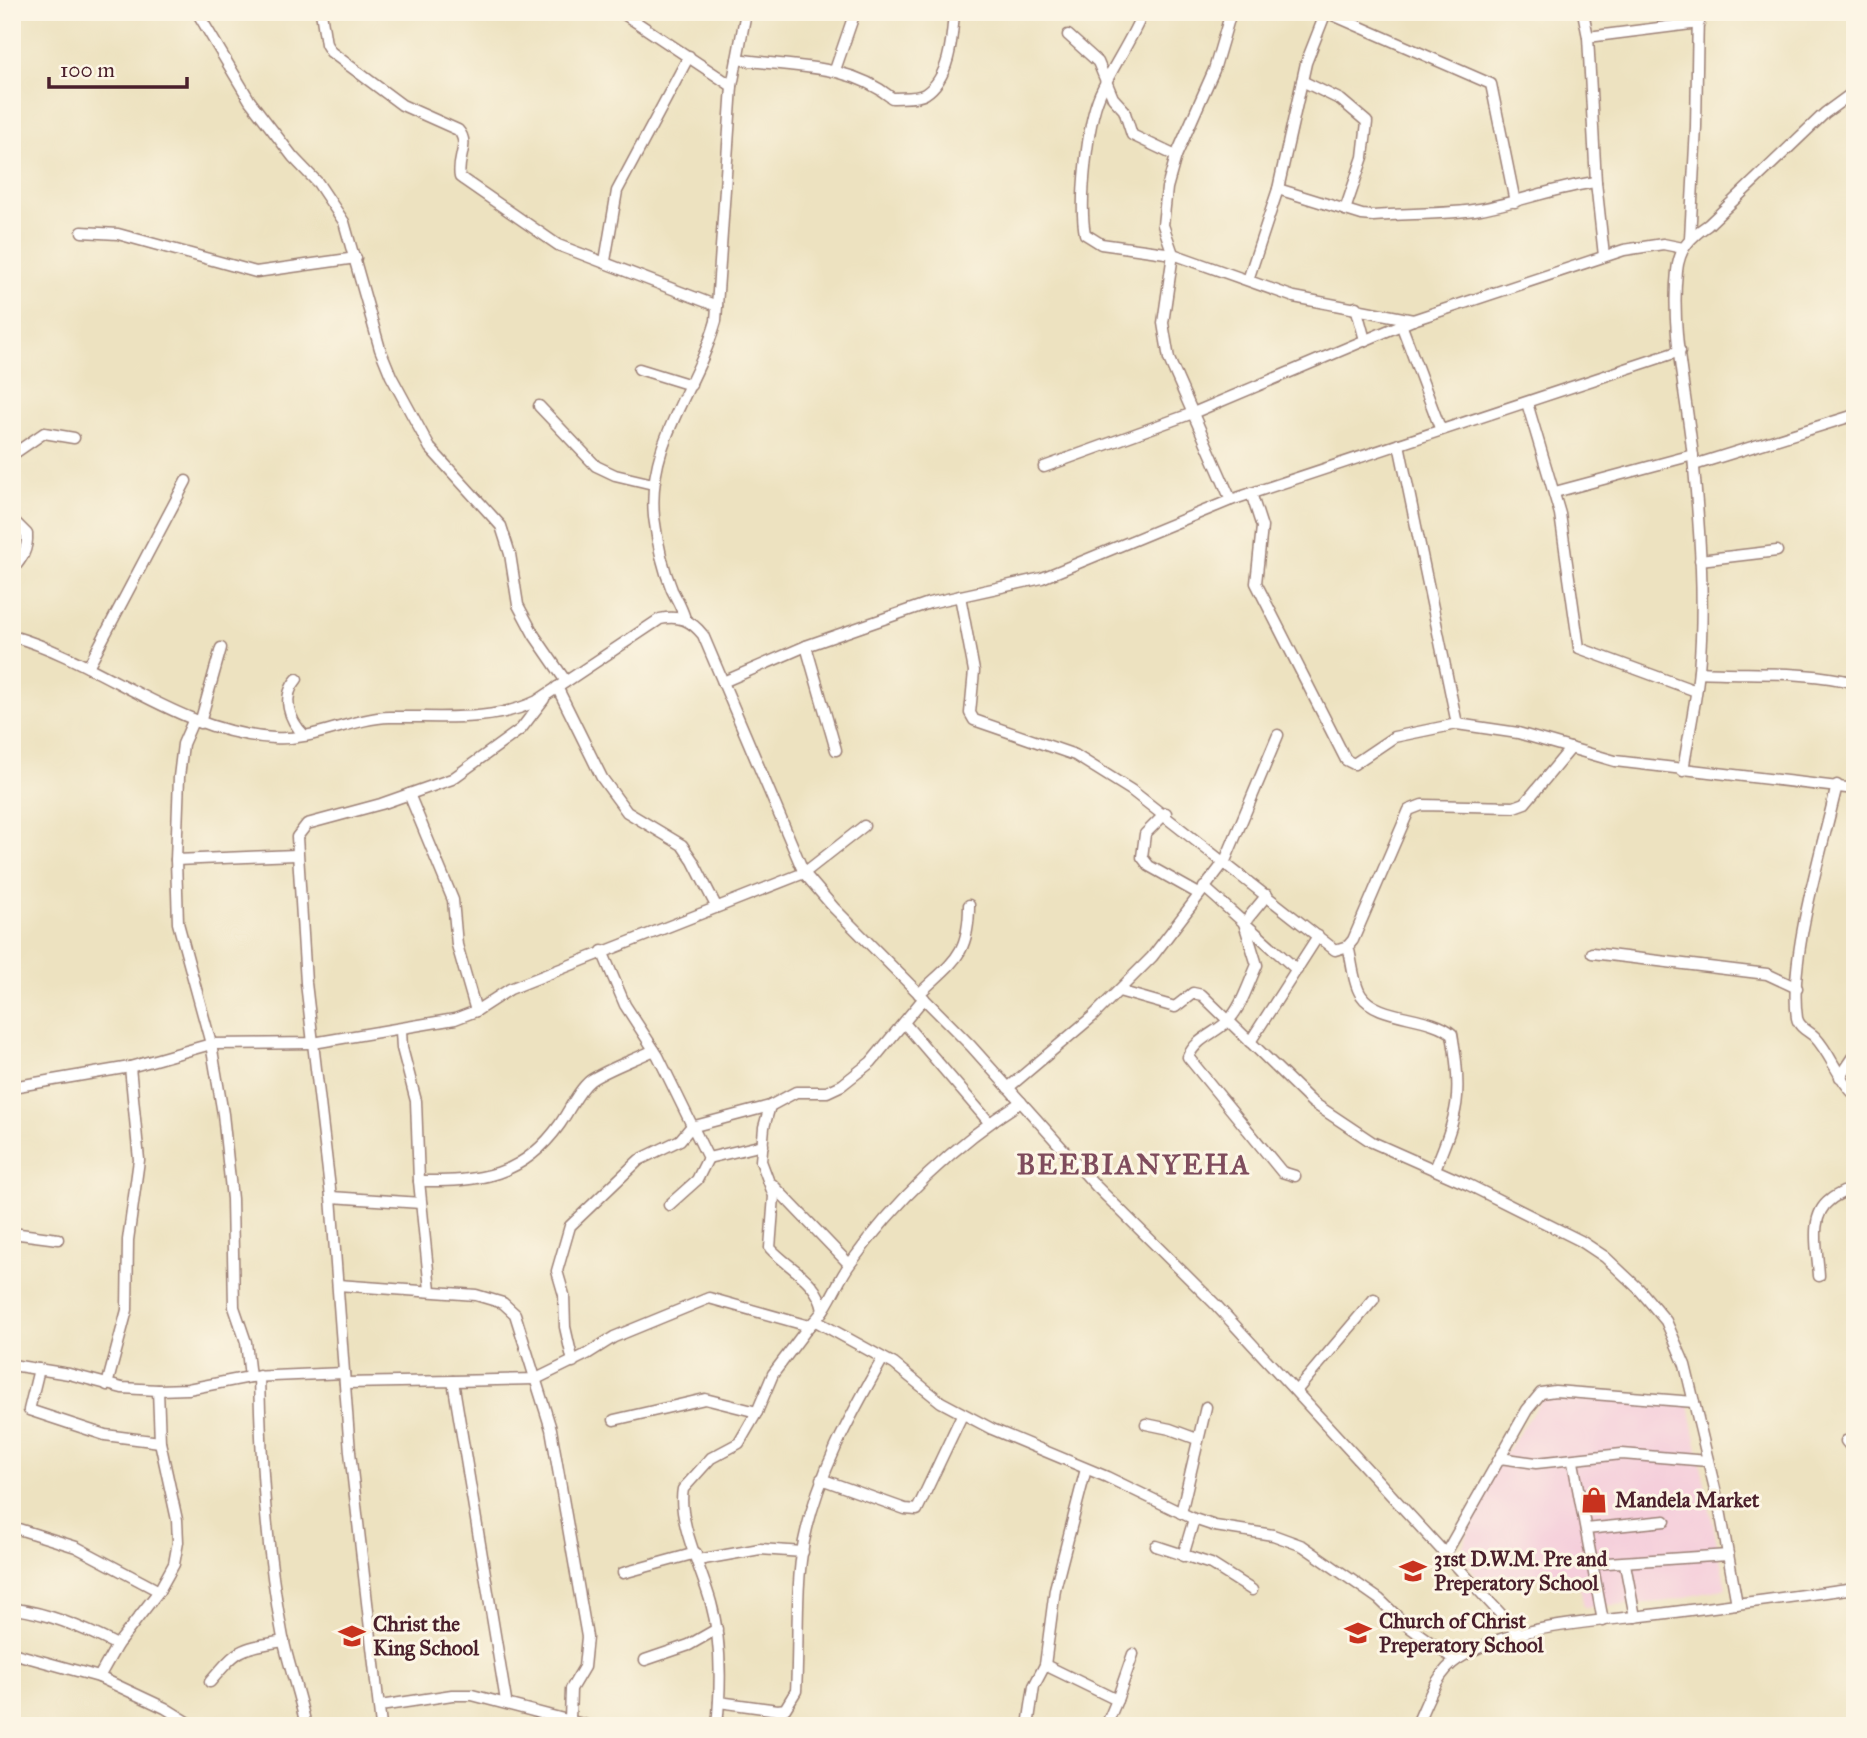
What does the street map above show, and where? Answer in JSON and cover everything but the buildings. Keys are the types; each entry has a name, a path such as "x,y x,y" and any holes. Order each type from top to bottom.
{"street":[{"path":"197,12 250,101 337,210 355,258 380,349 430,448 501,526 510,554 518,605 602,778 627,812 682,845 716,906"},
{"path":"321,12 326,44 331,52 402,105 458,130 465,142 458,163 460,177 558,245 717,306"},
{"path":"621,12 732,86"},
{"path":"685,619 661,552 654,519 653,484 660,449 709,346 717,306 732,86 746,12"},
{"path":"835,71 855,12"},
{"path":"737,59 835,71 873,83 892,98 923,95 939,80 948,57 954,12"},
{"path":"1143,12 1130,44 1097,103 1090,136 1085,234 1101,244 1173,254 1294,297 1413,320"},
{"path":"1231,12 1214,71 1176,156 1167,188 1163,225 1173,254 1164,305 1165,344 1231,500"},
{"path":"1248,280 1278,189 1302,81 1326,12 1491,84 1515,202"},
{"path":"1583,12 1588,37 1596,182 1604,256"},
{"path":"1588,37 1698,18 1690,238"},
{"path":"1068,36 1098,62 1114,100 1124,110 1132,135 1176,156"},
{"path":"605,261 617,191 689,56"},
{"path":"1302,81 1341,100 1367,122 1363,157 1345,210"},
{"path":"1683,771 1699,671 1700,560 1694,460 1680,351 1677,270 1683,248 1690,238 1708,225 1825,114 1855,90"},
{"path":"1278,189 1373,216 1476,209 1515,202 1558,187 1596,182"},
{"path":"82,232 118,234 256,272 355,258"},
{"path":"1044,467 1193,413 1401,324 1644,245 1662,244 1683,248"},
{"path":"1356,307 1366,340"},
{"path":"1401,324 1440,428"},
{"path":"723,682 806,646 929,603 1042,578 1231,500 1440,428 1527,403 1680,351"},
{"path":"639,369 691,385"},
{"path":"1527,403 1555,492 1569,566 1579,648 1696,691"},
{"path":"539,406 596,466 615,475 653,484"},
{"path":"1555,492 1694,460 1855,415"},
{"path":"12,455 44,433 74,438"},
{"path":"1399,444 1457,723"},
{"path":"88,667 186,481"},
{"path":"1251,493 1262,527 1256,583 1346,760 1354,764 1394,737 1457,723 1518,733 1615,761 1855,789"},
{"path":"12,519 27,534 28,544 12,570"},
{"path":"1700,560 1777,551"},
{"path":"960,596 974,671 970,713 974,720 1075,755 1166,813 1335,950 1348,946"},
{"path":"12,636 88,667 196,722 274,738 333,731 375,718 486,715 527,705 660,619 674,616 685,619 703,635 804,873 1008,1088 1096,1186 1216,1305 1520,1635"},
{"path":"806,646 836,750"},
{"path":"221,649 196,722 183,744 176,860 178,923 211,1044 223,1114 232,1199 234,1307 254,1376 267,1524 284,1641 306,1726"},
{"path":"1699,671 1756,676 1817,676 1855,683"},
{"path":"297,679 289,693 289,709 291,720 304,735"},
{"path":"381,1726 350,1452 331,1196 313,1043 296,855 297,837 307,824 452,779 521,729 557,686"},
{"path":"1008,1088 1092,1017 1152,957 1225,861 1278,735"},
{"path":"1435,1169 1455,1120 1459,1085 1452,1034 1442,1026 1371,1004 1361,995 1348,946 1409,810 1422,805 1514,807 1525,803 1572,748"},
{"path":"1837,785 1805,922 1797,988 1800,1025 1815,1038 1855,1095"},
{"path":"409,794 453,900 457,945 476,1011"},
{"path":"1166,813 1144,834 1142,857 1149,866 1202,891 1244,923 1297,970"},
{"path":"12,1087 130,1067 211,1044 313,1043 441,1024 476,1011 510,989 804,873 864,826"},
{"path":"176,860 296,855"},
{"path":"1244,923 1267,895"},
{"path":"573,1362 565,1327 564,1295 557,1271 570,1226 639,1160 680,1140 691,1127 770,1106 796,1092 827,1092 842,1085 871,1062 905,1024 922,996 964,946 969,933 969,905"},
{"path":"1244,923 1257,965 1229,1020 1192,1047 1188,1057 1282,1172 1294,1176"},
{"path":"1250,1042 1318,936"},
{"path":"602,951 625,1005 654,1050 708,1158"},
{"path":"1592,953 1767,974 1797,988"},
{"path":"1119,990 1175,1007 1197,993 1229,1020 1312,1102 1372,1142 1435,1169 1581,1241 1605,1257 1639,1289 1666,1321 1681,1356 1708,1461 1737,1604"},
{"path":"905,1024 989,1122"},
{"path":"401,1031 402,1048 416,1101 419,1181 430,1290"},
{"path":"419,1181 467,1181 507,1170 531,1156 552,1135 592,1080 654,1050"},
{"path":"1840,1077 1855,1055"},
{"path":"107,1385 127,1310 128,1240 139,1160 130,1067"},
{"path":"717,1726 717,1629 682,1510 683,1489 711,1458 739,1443 757,1412 773,1374 823,1310 849,1264 899,1203 989,1122 1021,1102"},
{"path":"770,1106 761,1161 774,1196 770,1248 802,1274 818,1294 823,1310"},
{"path":"708,1158 763,1145"},
{"path":"669,1205 697,1180 708,1158"},
{"path":"767,1180 849,1264"},
{"path":"1819,1276 1816,1228 1819,1212 1830,1200 1855,1185"},
{"path":"1843,1194 1855,1199"},
{"path":"331,1196 421,1203"},
{"path":"12,1233 58,1239"},
{"path":"338,1285 475,1295 503,1303 514,1314 551,1429 587,1637 584,1667 571,1689 570,1720"},
{"path":"12,1365 107,1385 158,1390 197,1388 254,1376 453,1381 536,1379 573,1362 614,1337 709,1298 812,1323 894,1364 941,1402 962,1415 1194,1519 1215,1526 1273,1535 1303,1546 1379,1599 1405,1624 1455,1660"},
{"path":"1296,1391 1374,1299"},
{"path":"719,1702 778,1710 789,1704 796,1691 803,1552 821,1479 837,1440 882,1360"},
{"path":"39,1369 29,1410 105,1435 160,1442"},
{"path":"453,1381 506,1701"},
{"path":"99,1676 117,1645 159,1591 174,1564 178,1542 177,1520 160,1442 158,1390"},
{"path":"1446,1553 1527,1410 1545,1391 1694,1402"},
{"path":"614,1420 705,1399 757,1412"},
{"path":"1181,1513 1206,1407"},
{"path":"821,1479 905,1509 917,1510 962,1415"},
{"path":"1146,1424 1197,1439"},
{"path":"1846,1441 1855,1452"},
{"path":"1500,1458 1535,1463 1573,1462 1622,1454 1708,1461"},
{"path":"1573,1462 1603,1621"},
{"path":"1028,1726 1034,1686 1045,1665 1055,1590 1086,1469"},
{"path":"1182,1556 1194,1519"},
{"path":"1586,1529 1665,1521"},
{"path":"12,1527 76,1547 159,1591"},
{"path":"1156,1546 1212,1564 1252,1590"},
{"path":"623,1573 697,1556 760,1549 803,1552"},
{"path":"1592,1564 1625,1564 1683,1556 1728,1555"},
{"path":"1625,1564 1635,1617"},
{"path":"1416,1726 1435,1684 1455,1660 1485,1644 1520,1635 1603,1621 1855,1588"},
{"path":"12,1614 16,1609 30,1611 88,1630 117,1645"},
{"path":"645,1660 689,1645 717,1629"},
{"path":"210,1682 235,1653 245,1648 284,1641"},
{"path":"12,1653 99,1676 165,1708 194,1726"},
{"path":"1107,1726 1133,1654"},
{"path":"1045,1665 1117,1700"},
{"path":"380,1706 453,1695 506,1701 590,1726"}],"shaded area":[{"name":"Mandela Market","path":"1544,1396 1689,1405 1726,1588 1663,1602 1584,1607 1577,1573 1483,1585 1460,1553 1492,1473"}],"place":[{"name":"Mandela Market","path":"1594,1500"},
{"name":"31st D.W.M. Pre and Preperatory School","path":"1413,1571"},
{"name":"Church of Christ Preperatory School","path":"1358,1633"},
{"name":"Christ the King School","path":"352,1636"}],"district":[{"name":"BEEBIANYEHA","path":"1134,1164"}]}
